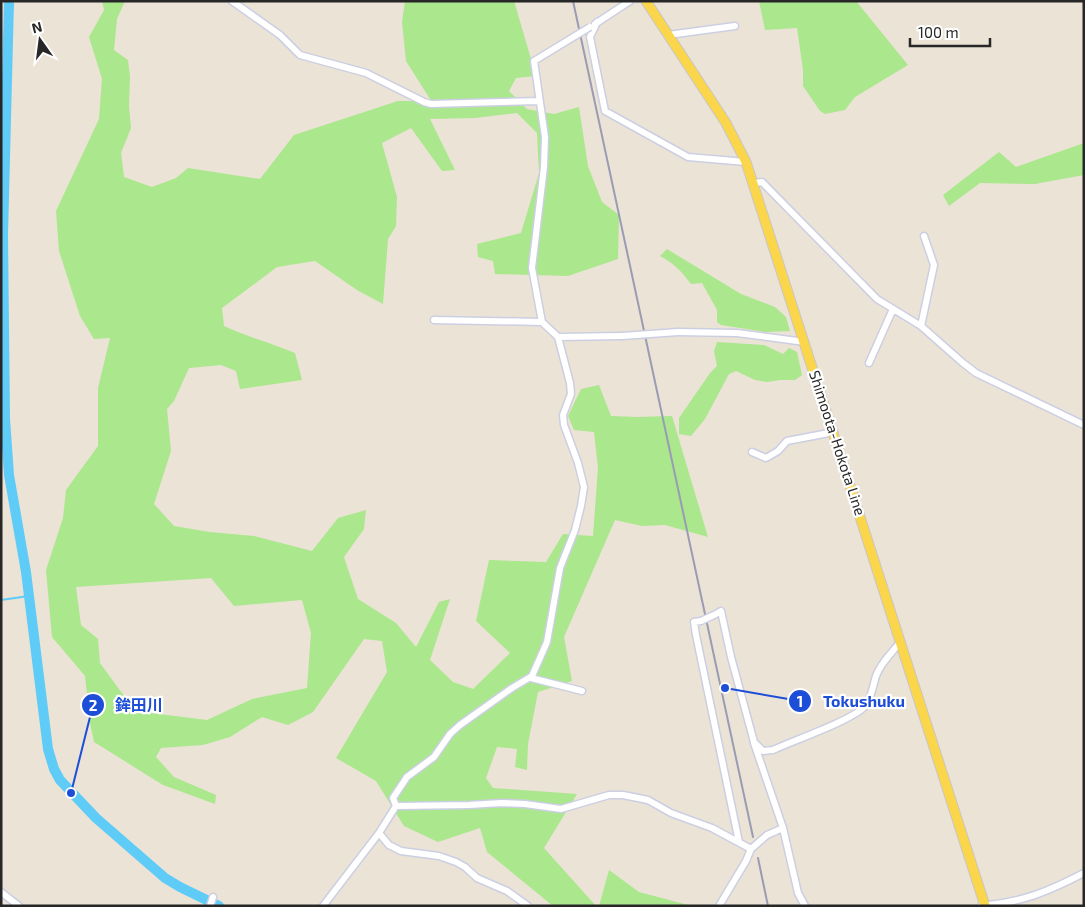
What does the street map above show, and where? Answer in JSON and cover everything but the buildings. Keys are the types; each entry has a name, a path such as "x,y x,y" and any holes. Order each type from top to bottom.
{"main road":[{"name":"Shimoota-Hokota Line","path":"646,1 726,123 754,182 984,906"}],"street":[{"path":"232,1 280,35 300,55 366,73 424,102 431,104 539,102"},
{"path":"396,806 393,798 400,785 407,777 434,757 450,734 490,703 531,678 547,642 560,568 575,530 584,487 578,463 564,425 563,415 571,394 558,337 542,322 532,268 544,167 544,137 534,61 630,1"},
{"path":"597,22 590,37 606,111 688,157 746,162"},
{"path":"668,34 735,26"},
{"path":"754,182 762,182 877,299 922,326 963,363 976,372 1084,426"},
{"path":"922,326 934,265 924,236"},
{"path":"869,363 893,309"},
{"path":"434,320 542,322"},
{"path":"558,337 622,336 678,332 737,333 805,342"},
{"path":"752,452 766,458 778,451 787,441 834,432"},
{"path":"739,842 694,622 721,611 754,742 783,828 798,893 805,906"},
{"path":"754,742 764,751 773,750 854,715 866,705 882,663 901,642"},
{"path":"531,678 582,691"},
{"path":"396,806 468,806 501,803 561,809 609,795 623,795 648,800 671,813 712,828 751,849"},
{"path":"323,906 379,833 396,806"},
{"path":"719,906 746,861 751,849 768,835 783,828"},
{"path":"379,833 389,845 401,851 439,856 456,862 478,878 507,892 528,906"},
{"path":"984,906 1028,898 1084,873"},
{"path":"1,892 19,906"},
{"path":"210,906 214,897"}],"green space":[{"path":"102,1 125,1 117,19 114,50 128,60 130,77 129,106 131,128 121,153 124,177 152,187 176,178 188,168 260,179 294,135 398,101 430,99 406,61 402,22 405,1 514,1 536,76 516,78 509,91 527,109 554,114 579,107 588,166 602,202 619,215 618,259 568,276 495,274 493,261 478,257 477,244 521,233 539,173 537,133 517,113 475,118 430,119 455,170 442,171 411,128 382,143 397,197 396,226 388,239 383,304 357,290 315,261 277,267 222,308 224,326 295,353 302,380 240,389 236,371 221,365 189,368 174,401 167,409 171,451 154,504 174,526 254,536 312,551 338,518 366,510 364,529 344,557 358,599 396,623 416,647 439,602 450,599 430,660 453,682 473,689 510,653 476,621 489,560 546,562 563,534 593,536 598,468 594,432 574,430 568,416 581,389 599,385 611,416 672,416 708,537 665,525 642,526 615,520 564,637 572,681 538,692 528,744 527,770 515,767 517,749 497,747 486,778 493,788 577,794 544,848 596,906 553,906 487,852 480,828 438,842 404,826 376,781 336,758 387,672 382,641 364,639 313,712 288,725 262,717 230,737 203,745 161,748 156,757 174,777 216,795 215,804 163,785 94,742 85,676 52,637 46,570 63,518 66,490 98,446 98,388 110,338 94,339 80,316 59,251 56,211 99,119 102,79 89,37 104,10","holes":["211,578 234,606 302,600 311,633 307,688 252,699 207,720 135,711 100,663 98,639 81,625 76,587"]},
{"path":"759,1 856,1 908,65 855,97 845,110 825,114 820,111 803,86 803,70 797,28 765,30"},
{"path":"1084,143 1084,175 1035,184 980,183 949,206 943,195 999,152 1016,167"},
{"path":"667,249 741,294 775,307 786,317 790,331 765,332 721,325 717,322 717,310 702,283 691,284 677,268 660,256"},
{"path":"717,342 764,345 783,354 789,348 797,352 802,375 795,380 767,382 755,380 736,371 729,374 705,419 691,436 679,434 679,418 710,373 717,366 714,351"},
{"path":"609,870 639,892 692,906 599,906"}],"waterway":[{"path":"9,1 3,235 5,419 9,475 26,572 48,749 54,769 60,780 96,818 165,878 219,906"},
{"path":"1,600 29,596"}],"railway":[{"path":"573,1 753,837"},
{"path":"758,858 768,906"}],"place":[{"name":"Tokushuku","path":"725,688"},
{"name":"鉾田川","path":"71,793"}]}
